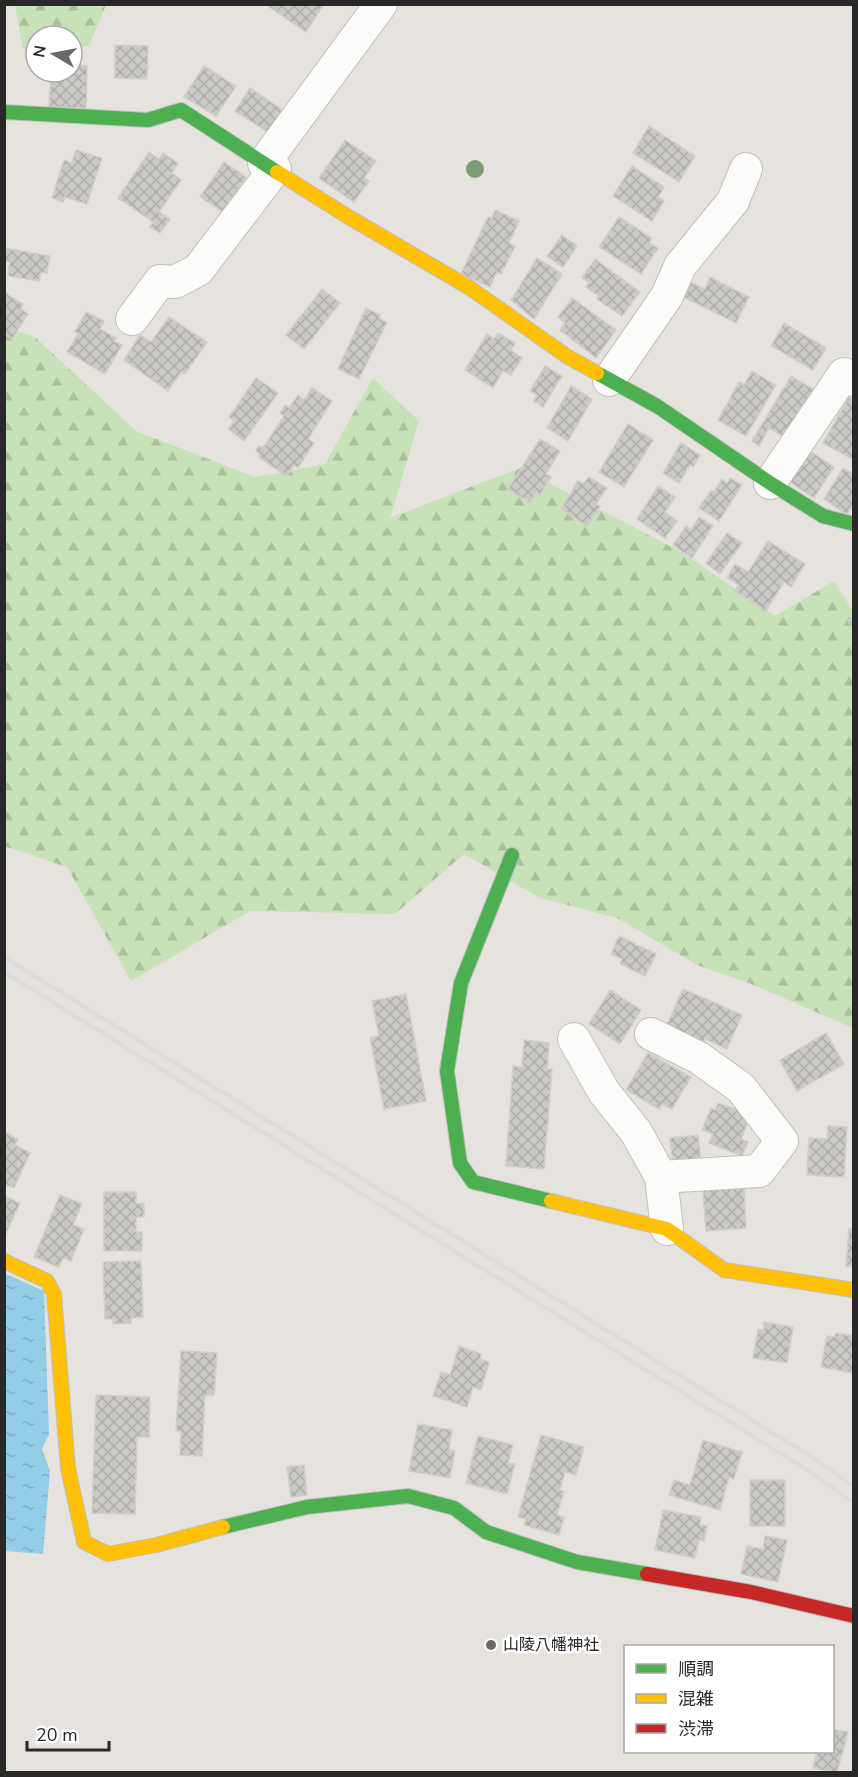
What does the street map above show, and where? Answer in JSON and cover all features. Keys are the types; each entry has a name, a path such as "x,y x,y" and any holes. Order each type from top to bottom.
{"street":[{"path":"132,319 160,281 175,282 198,270 381,4"},
{"path":"4,111 148,120 181,110 347,216 470,288 568,357 657,406 823,516 854,524"},
{"path":"609,380 667,296 680,266 733,201 746,169"},
{"path":"770,483 844,374 854,380"},
{"path":"512,855 461,983 447,1071 460,1163 473,1182 667,1229 724,1270 854,1290"},
{"path":"651,1034 699,1058 741,1088 782,1141 759,1171 661,1177"},
{"path":"574,1039 604,1092 636,1132 661,1177 667,1229"},
{"path":"4,1262 47,1281 54,1294 68,1468 75,1506 84,1542 108,1554 156,1545 307,1507 408,1497 454,1508 486,1532 577,1562 751,1592 854,1616"}],"green space":[{"path":"15,4 106,5 89,46 84,47 84,24 24,24 23,48"},
{"path":"5,327 35,337 136,431 255,477 325,464 373,378 419,421 390,518 520,468 685,554 775,616 834,581 853,611 853,1028 749,983 697,965 617,918 540,898 464,854 395,914 250,911 131,981 67,867 7,847 5,849"}],"water":[{"path":"4,1273 44,1291 49,1434 42,1449 50,1471 43,1554 5,1551"}],"building":[{"path":"265,4 324,4 306,32"},
{"path":"115,45 148,46 147,79 115,78"},
{"path":"84,66 87,66 86,108 49,107 50,84 84,84"},
{"path":"204,66 236,86 216,116 184,97"},
{"path":"250,88 284,111 269,133 235,111"},
{"path":"649,126 695,156 679,182 633,153"},
{"path":"345,140 376,161 364,178 369,181 354,202 319,178"},
{"path":"76,150 102,158 87,204 65,197 63,202 52,198 64,160 72,163"},
{"path":"149,152 159,159 163,153 178,163 172,173 181,180 159,212 170,219 160,233 150,227 153,222 118,198"},
{"path":"224,162 246,177 223,212 200,197"},
{"path":"632,166 664,187 658,197 664,201 652,221 613,196"},
{"path":"495,210 519,221 509,243 515,246 501,274 497,272 490,287 461,274 488,217 492,218"},
{"path":"619,217 652,238 649,243 658,248 641,274 599,247"},
{"path":"562,235 577,246 563,267 547,256"},
{"path":"5,248 50,256 47,273 41,272 39,281 8,276 10,262 4,261"},
{"path":"537,258 562,274 534,319 511,300"},
{"path":"595,259 640,292 622,316 597,299 599,296 586,287 589,282 582,278"},
{"path":"710,277 749,297 736,323 683,297 690,282 705,289"},
{"path":"322,289 340,303 304,349 286,335"},
{"path":"4,292 23,304 21,309 28,314 12,339 4,334"},
{"path":"572,298 616,330 596,358 560,330 565,323 558,317"},
{"path":"366,308 380,315 379,318 387,322 359,379 338,369"},
{"path":"86,312 104,321 100,329 116,338 114,341 122,345 105,374 67,352 78,334 75,332"},
{"path":"169,317 207,342 185,374 181,372 168,391 124,360 140,335 151,342"},
{"path":"784,323 826,348 813,370 771,346"},
{"path":"498,333 515,343 511,350 522,358 511,375 503,371 493,388 465,370 487,334 494,339"},
{"path":"545,366 562,376 543,407 534,401 537,395 530,391"},
{"path":"752,371 776,385 746,436 718,420 739,382 744,385"},
{"path":"791,376 816,391 787,439 769,428 759,446 752,441"},
{"path":"256,378 278,393 244,441 228,429 234,421 229,417"},
{"path":"571,386 592,399 568,441 547,428"},
{"path":"312,388 332,401 308,439 314,443 298,468 294,465 287,476 258,457 260,454 256,451 259,446 263,448 284,416 280,413 285,405 289,408 298,395 304,400"},
{"path":"849,397 854,400 854,460 823,443"},
{"path":"628,424 653,440 624,487 599,472"},
{"path":"540,439 560,451 546,474 551,477 540,495 536,492 530,503 508,489"},
{"path":"681,443 700,455 693,467 690,465 679,483 663,473"},
{"path":"807,449 834,467 814,498 787,480"},
{"path":"843,468 854,474 854,503 847,515 824,499"},
{"path":"589,477 607,488 596,504 600,506 587,526 561,509 578,481 583,484"},
{"path":"730,478 742,485 719,521 699,508 711,490 714,492 722,479 727,483"},
{"path":"658,486 675,497 665,512 677,521 665,538 637,519"},
{"path":"699,517 713,526 692,558 673,545 686,526 691,530"},
{"path":"727,533 742,543 720,574 706,563"},
{"path":"768,541 805,564 791,587 784,582 766,611 735,591 739,585 727,578 735,564 748,572"},
{"path":"854,616 854,629 848,621"},
{"path":"619,936 656,954 645,976 620,964 622,959 611,954"},
{"path":"683,989 742,1015 727,1049 705,1039 702,1046 665,1029"},
{"path":"610,990 641,1010 620,1044 589,1024"},
{"path":"406,994 426,1101 384,1109 370,1038 379,1036 372,1001"},
{"path":"826,1033 844,1064 797,1091 780,1060"},
{"path":"524,1040 549,1043 547,1069 552,1069 544,1169 506,1166 513,1066 522,1067"},
{"path":"648,1053 691,1077 672,1109 662,1104 659,1109 626,1090"},
{"path":"718,1103 751,1115 741,1139 748,1142 742,1156 709,1143 713,1134 702,1130 711,1108 715,1110"},
{"path":"828,1126 847,1127 844,1177 807,1175 809,1138 827,1139"},
{"path":"4,1132 18,1139 15,1145 30,1153 14,1188 4,1184"},
{"path":"698,1135 701,1161 673,1164 670,1138"},
{"path":"744,1188 746,1228 706,1231 703,1190"},
{"path":"104,1192 136,1192 136,1204 144,1203 144,1217 136,1217 136,1232 142,1232 142,1251 104,1251"},
{"path":"60,1195 82,1204 73,1225 84,1229 71,1261 63,1258 59,1267 34,1257"},
{"path":"4,1196 20,1203 4,1238"},
{"path":"854,1216 854,1266 846,1266 849,1229 853,1229"},
{"path":"141,1261 143,1317 131,1318 131,1323 113,1324 113,1319 105,1319 103,1262"},
{"path":"764,1322 793,1327 787,1363 753,1358 758,1329 764,1330"},
{"path":"836,1333 854,1336 853,1373 821,1367 827,1336 835,1337"},
{"path":"459,1346 481,1354 480,1359 489,1362 481,1390 473,1387 467,1407 433,1396 441,1372 450,1375"},
{"path":"181,1351 217,1353 214,1395 205,1395 202,1456 180,1455 181,1431 176,1431"},
{"path":"96,1395 150,1397 149,1437 137,1437 135,1514 92,1513"},
{"path":"418,1424 452,1430 449,1449 455,1451 450,1478 409,1471"},
{"path":"541,1435 584,1447 576,1475 565,1472 560,1490 564,1491 557,1515 564,1517 559,1535 524,1525 526,1519 518,1517"},
{"path":"478,1436 513,1445 508,1463 515,1464 507,1494 466,1483"},
{"path":"703,1440 742,1452 734,1479 729,1477 720,1510 669,1495 674,1480 690,1485"},
{"path":"304,1465 307,1495 291,1497 287,1467"},
{"path":"750,1480 785,1480 785,1526 750,1526"},
{"path":"663,1510 701,1517 700,1525 707,1526 704,1541 699,1540 695,1558 655,1550"},
{"path":"765,1536 787,1540 778,1582 741,1574 747,1546 763,1549"},
{"path":"834,1729 848,1732 837,1772 813,1768 817,1753 834,1753"}],"railway":[{"path":"4,957 810,1456 854,1487"},
{"path":"4,972 801,1466 854,1503"}],"traffic: fast":[{"path":"4,112 148,120 181,110 277,172"},
{"path":"597,373 657,406 823,516 854,524"},
{"path":"512,855 461,983 447,1071 460,1163 473,1182 551,1201"},
{"path":"223,1527 307,1507 408,1496 454,1508 486,1532 577,1562 647,1574"}],"traffic: slow":[{"path":"277,172 470,288 568,357 597,373"},
{"path":"551,1201 667,1229 724,1270 854,1290"},
{"path":"4,1261 47,1281 54,1294 68,1468 84,1542 108,1554 156,1545 223,1527"}],"traffic: jam":[{"path":"647,1574 751,1592 854,1616"}],"place":[{"name":"山陵八幡神社","path":"491,1645"}]}
